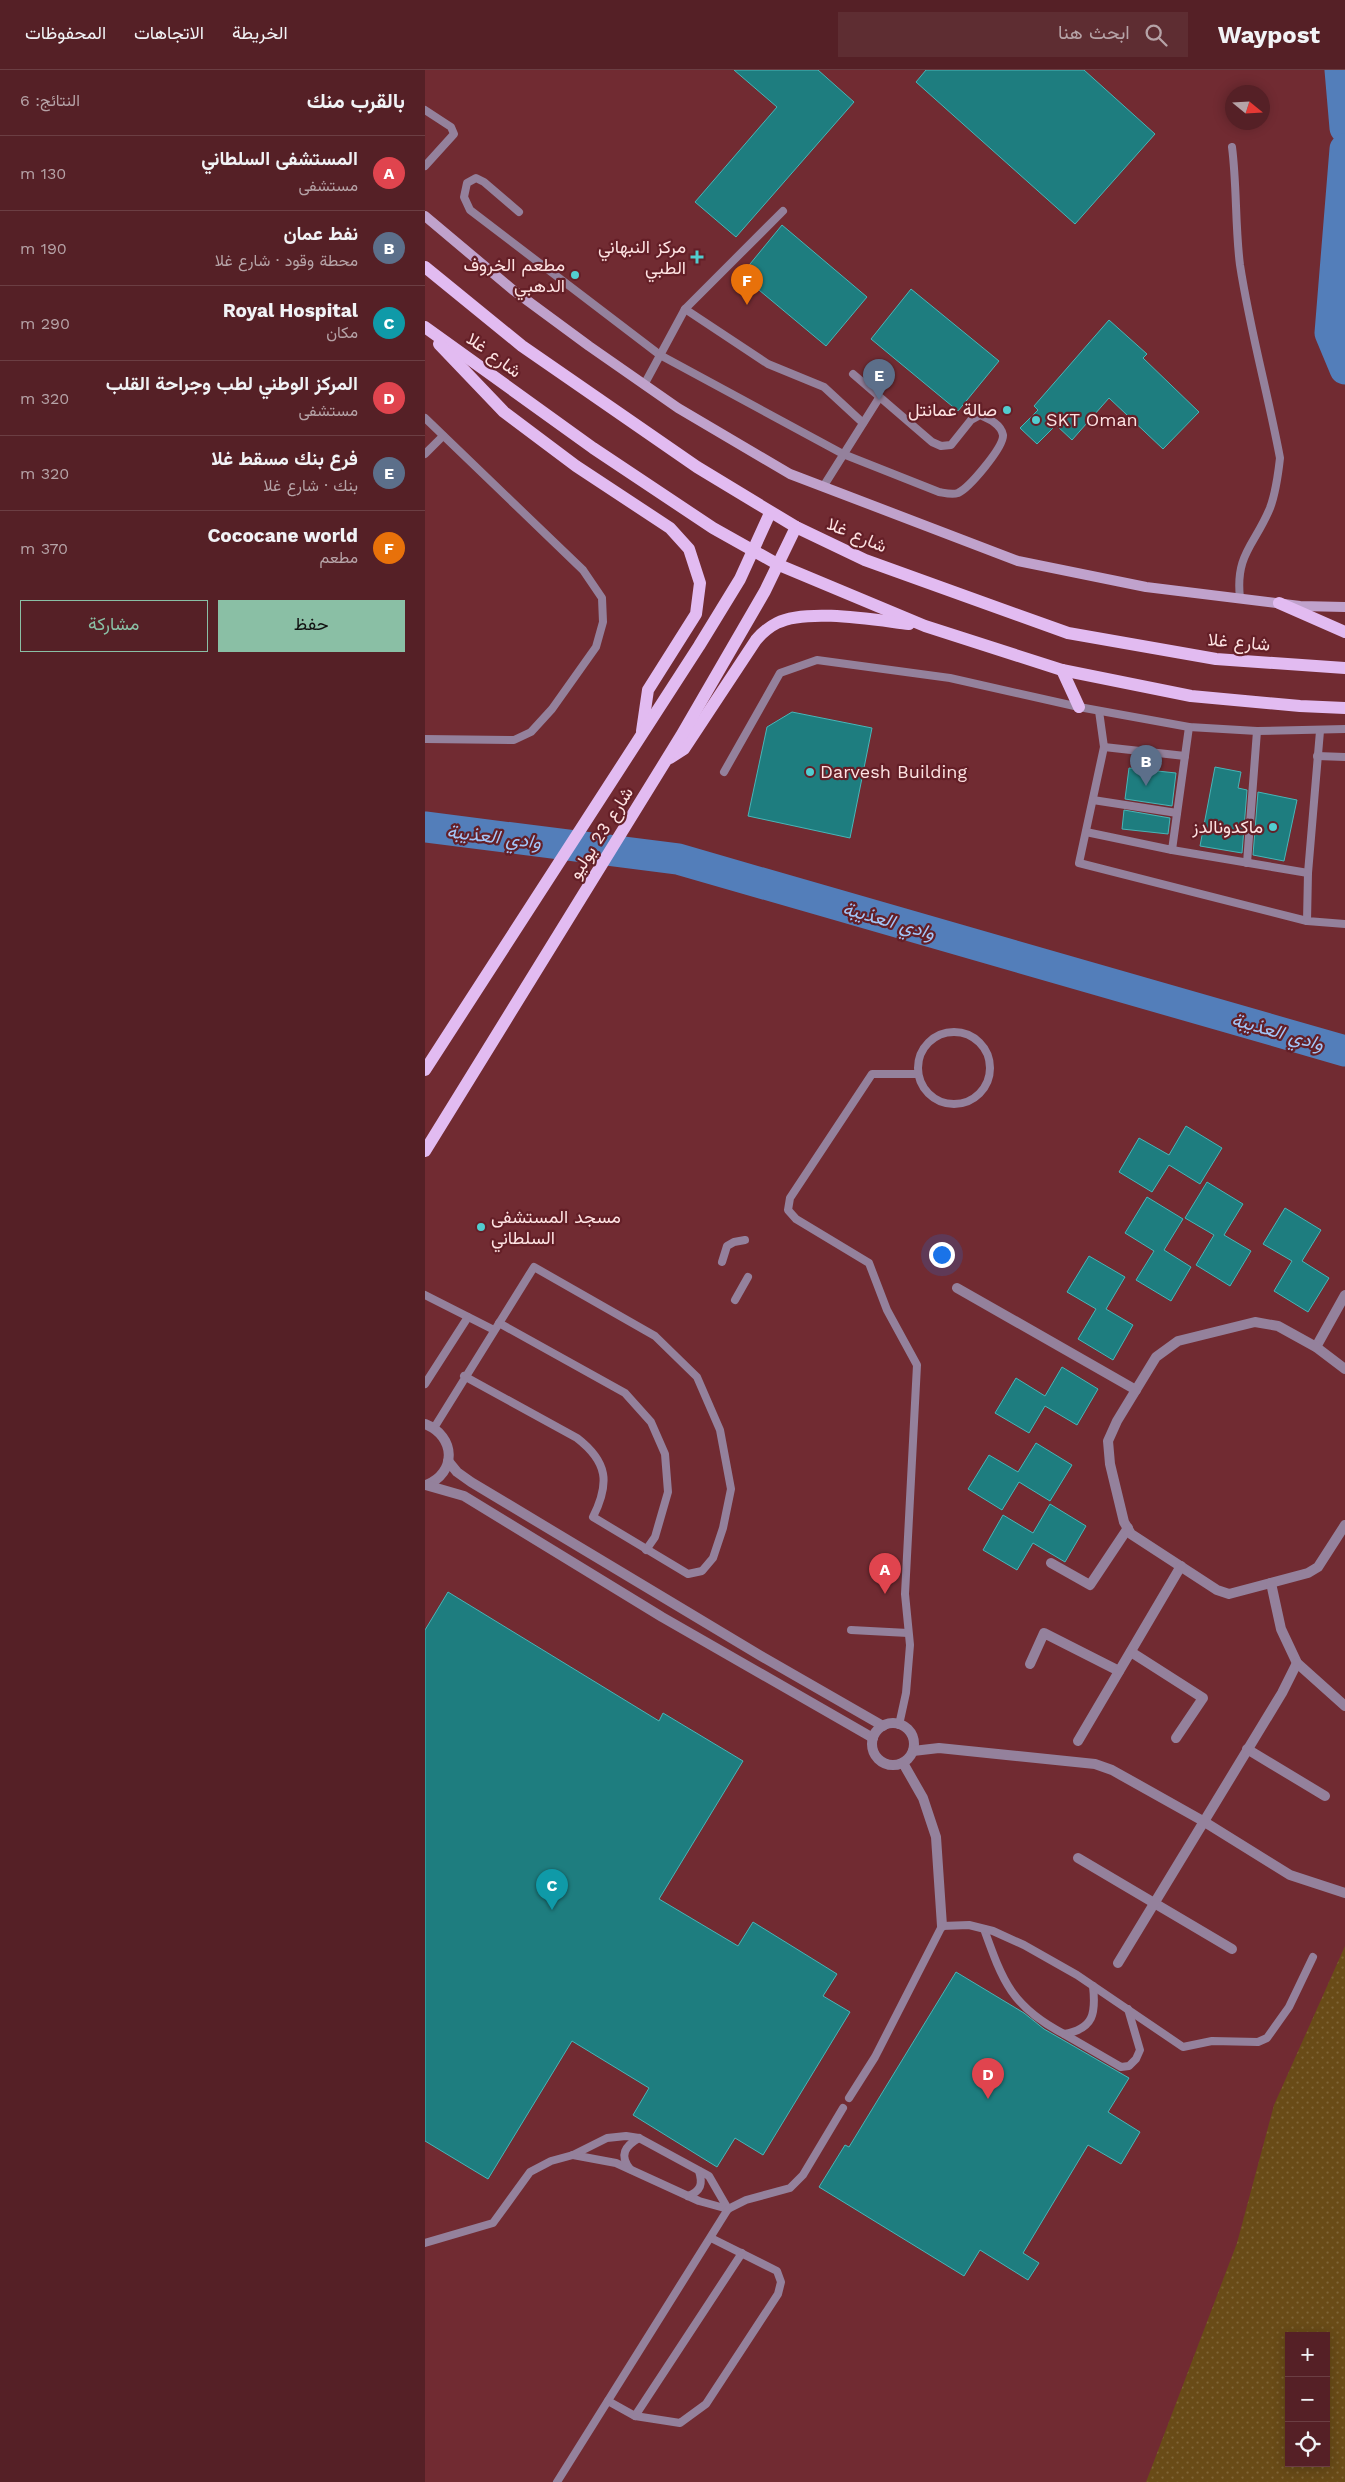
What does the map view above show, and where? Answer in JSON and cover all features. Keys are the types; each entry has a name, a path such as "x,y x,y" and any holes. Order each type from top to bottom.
{"main road":[{"name":"شارع غلا","path":"425,267 522,346 697,467 770,513 865,560 1068,633 1216,659 1345,668"},
{"name":"شارع غلا","path":"425,328 593,448 713,528 779,565 925,626 1062,670 1191,696 1300,706 1345,708"},
{"path":"425,328 504,412 576,466 670,528 689,549 700,583 696,614 649,690 641,737"},
{"name":"شارع 23 يوليو","path":"425,1070 641,737 719,612 753,551 770,513"},
{"name":"شارع 23 يوليو","path":"425,1151 666,761 779,565 796,527"},
{"path":"1279,603 1345,632"},
{"path":"666,761 684,749 756,640 765,630 779,622 819,616 925,626"},
{"path":"1062,670 1079,707"}],"street":[{"path":"425,216 513,290 644,384 678,408 790,474 1018,561 1146,587 1279,603 1345,607"},
{"path":"957,1288 1136,1390"},
{"path":"1316,1347 1345,1295"},
{"path":"1345,1369 1316,1347 1278,1326 1255,1322 1178,1341 1156,1357 1108,1441 1110,1464 1124,1522 1131,1534 1217,1590 1229,1594 1308,1573 1318,1567 1345,1525"},
{"path":"426,1485 441,1476 448,1461 446,1442 430,1426"},
{"path":"448,1461 457,1472 471,1482 753,1651 883,1726 899,1724 913,1738 913,1751 903,1763 893,1765 880,1762 873,1751 873,1738 883,1726"},
{"path":"426,1485 464,1496 662,1617 873,1738"},
{"path":"1051,1564 1089,1585 1128,1528"},
{"path":"1078,1740 1181,1566"},
{"path":"1271,1584 1281,1629 1297,1663 1345,1706"},
{"path":"1030,1664 1044,1633 1119,1671"},
{"path":"1131,1652 1203,1698 1176,1738"},
{"path":"1117,1963 1297,1663"},
{"path":"913,1751 939,1748 1095,1764 1112,1770 1203,1821 1290,1874 1345,1893"},
{"path":"1247,1749 1325,1796"},
{"path":"903,1763 923,1798 936,1837 942,1926"},
{"path":"1078,1858 1232,1950"}],"lane":[{"path":"425,110 451,128 453,134 426,165"},
{"path":"1232,147 1236,181 1240,262 1247,309 1279,458 1278,484 1270,509 1243,557 1239,581 1241,598"},
{"path":"519,212 485,182 476,178 467,183 464,197 470,210 660,355 843,454 939,492 955,494 965,489 997,449 1003,437 1002,432 993,420 980,415 971,420 951,446 941,446 933,442 879,398 853,374"},
{"path":"644,384 685,308 783,211"},
{"path":"685,308 768,364 824,387 863,423"},
{"path":"823,486 879,398"},
{"path":"425,418 583,570 601,598 603,622 596,647 552,709 531,732 514,740 425,739"},
{"path":"425,454 443,436"},
{"path":"725,772 780,673 817,660 950,678 1079,707 1189,727 1257,731 1345,729"},
{"path":"1099,710 1104,747 1079,864 1307,921 1345,924"},
{"path":"1172,850 1189,727"},
{"path":"1247,863 1257,731"},
{"path":"1307,921 1308,873 1320,731"},
{"path":"1104,747 1185,756"},
{"path":"1317,756 1345,758"},
{"path":"1093,800 1177,813"},
{"path":"1086,832 1172,850 1308,873"},
{"path":"965,1032 977,1038 985,1047 990,1059 991,1071 988,1083 982,1092 972,1100 962,1104 950,1104 939,1101 929,1094 922,1085 918,1074 918,1062 922,1050 930,1040 941,1033 965,1032"},
{"path":"899,1724 906,1693 910,1645 905,1594 917,1365 887,1310 869,1263 796,1219 788,1210 790,1198 872,1074 918,1074"},
{"path":"722,1262 727,1246 734,1242 745,1240"},
{"path":"430,1426 534,1267 655,1336 697,1377 720,1430 731,1489 723,1528 713,1558 702,1571 687,1574 593,1517 602,1498 605,1479 601,1465 592,1449 577,1438 464,1376"},
{"path":"735,1300 748,1277"},
{"path":"425,1295 494,1330"},
{"path":"425,1384 468,1317"},
{"path":"499,1323 625,1393 651,1422 665,1454 668,1492 655,1537 646,1550"},
{"path":"851,1630 908,1633"},
{"path":"849,2098 875,2057 942,1926 969,1925 1024,1945 1093,1986 1183,2047 1212,2041 1258,2042 1267,2038 1289,2007 1313,1957"},
{"path":"984,1929 999,1971 1011,1992 1029,2012 1121,2066 1129,2066 1140,2050 1128,2009"},
{"path":"1064,2034 1079,2031 1089,2022 1095,2007 1093,1986"},
{"path":"557,2482 729,2209 746,2200 790,2188 803,2175 843,2108"},
{"path":"425,2243 493,2223 530,2172 551,2161 573,2155 607,2138 626,2136 639,2138 709,2176 729,2209"},
{"path":"632,2170 625,2162 623,2154 625,2148 639,2138"},
{"path":"573,2155 615,2163 688,2196 729,2209"},
{"path":"688,2196 699,2190 701,2184 699,2171"},
{"path":"608,2401 635,2416 680,2423 706,2404 781,2288 780,2276 777,2271 711,2238"},
{"path":"635,2416 742,2253"}],"shaded area":[{"path":"1345,1946 1345,2482 1146,2482 1237,2243 1274,2105"}],"building":[{"path":"734,70 818,70 854,102 736,237 695,202 777,107"},
{"path":"926,70 1084,70 1155,134 1075,224 916,82"},
{"path":"782,225 867,297 826,346 741,275"},
{"path":"911,289 999,361 958,411 871,339"},
{"path":"1109,320 1147,354 1143,358 1199,412 1163,449 1109,398 1072,440 1056,425 1037,444 1020,428 1038,410 1034,406"},
{"name":"Darvesh Building","path":"792,712 872,728 850,838 748,816 767,727"},
{"path":"1215,767 1241,772 1238,788 1247,790 1242,853 1200,846"},
{"path":"1129,768 1176,773 1172,806 1125,799"},
{"name":"ماكدونالدز","path":"1258,792 1297,800 1284,861 1253,855"},
{"path":"1124,810 1170,818 1168,834 1122,829"},
{"path":"1186,1126 1222,1148 1200,1184 1169,1165 1152,1192 1119,1172 1139,1138 1169,1155"},
{"path":"1207,1182 1243,1204 1224,1235 1251,1251 1230,1286 1196,1265 1214,1235 1185,1218"},
{"path":"1147,1197 1183,1219 1164,1250 1191,1267 1171,1301 1136,1280 1154,1251 1125,1233"},
{"path":"1285,1208 1321,1230 1302,1261 1329,1278 1308,1312 1274,1291 1292,1261 1263,1244"},
{"path":"1089,1256 1125,1277 1106,1309 1133,1325 1113,1360 1078,1339 1096,1309 1067,1292"},
{"path":"1062,1367 1098,1389 1077,1425 1045,1406 1029,1433 995,1413 1016,1378 1045,1396"},
{"path":"1036,1443 1072,1465 1050,1501 1019,1482 1002,1510 968,1489 989,1455 1018,1472"},
{"path":"1050,1504 1086,1526 1065,1562 1033,1543 1017,1570 983,1550 1003,1515 1033,1533"},
{"path":"448,1592 659,1721 663,1713 743,1761 659,1899 738,1946 753,1922 837,1974 823,1996 850,2012 763,2155 735,2138 717,2167 633,2115 649,2088 572,2041 488,2179 425,2141 425,1630"},
{"path":"956,1972 1024,2013 1044,2029 1129,2078 1108,2112 1140,2132 1121,2164 1088,2145 1023,2253 1039,2263 1028,2280 980,2250 964,2276 819,2187 845,2145 849,2147"}],"waterway":[{"name":"وادي العذيبة","path":"1340,70 1345,128"},
{"name":"وادي العذيبة","path":"1345,149 1330,333 1345,369"},
{"name":"وادي العذيبة","path":"425,827 678,859 1345,1051"}],"place":[{"name":"مركز النبهاني الطبي","path":"697,257"},
{"name":"مطعم الخروف الدهبي","path":"575,275"},
{"name":"Cococane world","path":"747,305"},
{"name":"فرع بنك مسقط غلا","path":"879,400"},
{"name":"صالة عمانتل","path":"1007,410"},
{"name":"SKT Oman","path":"1036,420"},
{"name":"Darvesh Building","path":"810,772"},
{"name":"نفط عمان","path":"1146,786"},
{"name":"ماكدونالدز","path":"1273,827"},
{"name":"مسجد المستشفى السلطاني","path":"481,1227"},
{"name":"المستشفى السلطاني","path":"885,1594"},
{"name":"Royal Hospital","path":"552,1910"},
{"name":"المركز الوطني لطب وجراحة القلب","path":"988,2099"}]}
